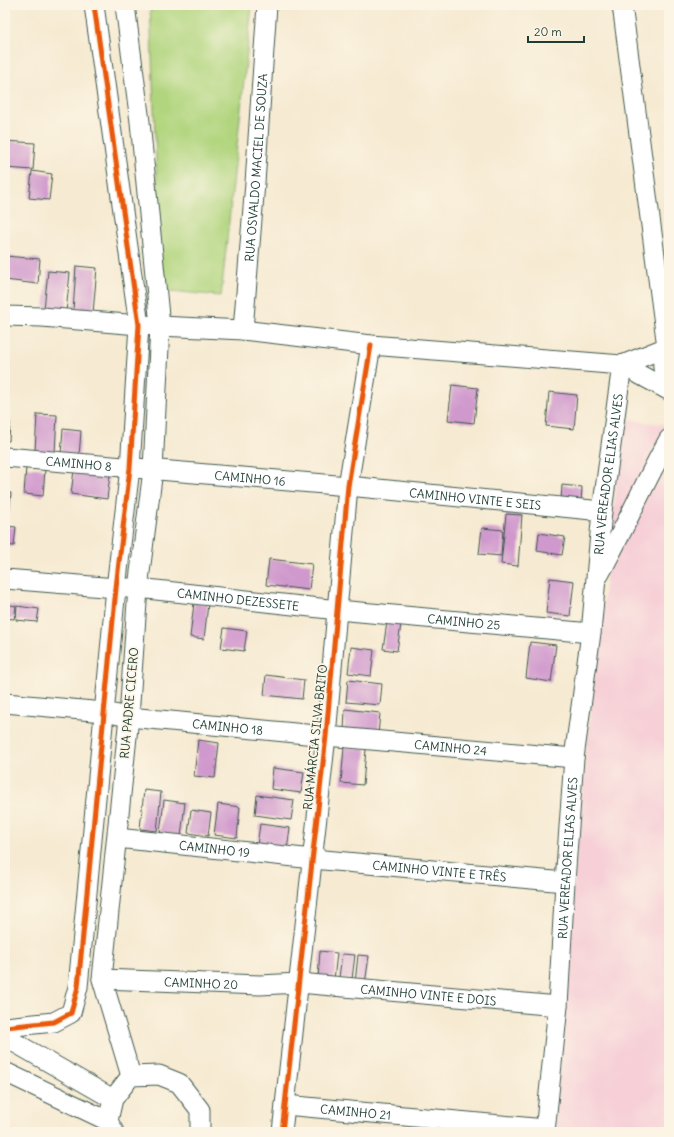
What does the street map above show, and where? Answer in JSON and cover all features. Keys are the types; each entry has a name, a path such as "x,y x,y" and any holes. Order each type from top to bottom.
{"street":[{"path":"5,1027 54,1022 71,1012 78,987 116,588 130,468 139,325 94,5"},
{"name":"RUA PADRE CICERO","path":"125,5 140,122 160,326 153,470 138,588 129,717 102,979 131,1076"},
{"name":"RUA OSVALDO MACIEL DE SOUZA","path":"243,330 256,175 267,5"},
{"path":"622,5 668,345 662,361 669,390"},
{"path":"5,316 243,330 371,345 622,365 669,390"},
{"name":"RUA MÁRCIA SILVA BRITO","path":"282,1132 326,736 348,486 371,345"},
{"path":"622,365 668,345"},
{"name":"RUA VEREADOR ELIAS ALVES","path":"545,1131 558,1006 574,758 591,633 602,511 622,365"},
{"name":"RUA VEREADOR ELIAS ALVES","path":"595,584 652,469 669,439"},
{"name":"CAMINHO 8","path":"5,457 153,470"},
{"name":"CAMINHO 16","path":"153,470 348,486"},
{"name":"CAMINHO VINTE E SEIS","path":"348,486 602,511"},
{"name":"CAMINHO DEZESSETE","path":"5,579 116,588 138,588 338,610"},
{"name":"CAMINHO 25","path":"338,610 591,633"},
{"name":"CAMINHO 18","path":"5,703 104,712 129,717 326,736"},
{"name":"CAMINHO 24","path":"326,736 574,758"},
{"name":"CAMINHO 19","path":"117,838 313,859"},
{"name":"CAMINHO VINTE E TRÊS","path":"313,859 565,882"},
{"name":"CAMINHO 20","path":"102,979 260,985 299,983"},
{"name":"CAMINHO VINTE E DOIS","path":"299,983 558,1006"},
{"path":"5,1037 113,1099"},
{"path":"5,1072 111,1127 113,1099 131,1076 159,1075 179,1083 200,1110 200,1132"},
{"name":"CAMINHO 21","path":"285,1105 545,1131"}],"shaded area":[{"path":"624,419 669,425 669,1132 552,1132 585,762"}],"green space":[{"path":"150,5 252,5 221,296 161,290"}],"building":[{"path":"5,141 35,143 33,170 5,168"},
{"path":"32,171 52,174 49,200 29,198"},
{"path":"5,256 40,259 38,284 5,280"},
{"path":"76,266 97,268 93,313 73,312"},
{"path":"48,271 70,273 66,312 44,309"},
{"path":"452,385 478,388 474,423 448,420"},
{"path":"549,392 577,395 574,429 546,426"},
{"path":"37,414 57,415 55,453 35,451"},
{"path":"5,422 10,422 9,441 5,441"},
{"path":"63,429 81,431 79,456 61,454"},
{"path":"26,467 45,469 43,496 24,494"},
{"path":"74,470 110,475 107,499 71,494"},
{"path":"562,485 582,487 581,503 561,501"},
{"path":"5,492 11,493 9,513 5,512"},
{"path":"506,514 522,515 518,566 501,564"},
{"path":"5,526 16,527 14,546 5,545"},
{"path":"482,528 503,530 501,556 479,554"},
{"path":"539,533 565,537 562,555 537,551"},
{"path":"269,559 312,564 309,590 266,585"},
{"path":"550,578 574,581 570,616 546,613"},
{"path":"194,603 208,604 204,639 190,637"},
{"path":"5,604 16,606 14,619 5,618"},
{"path":"17,606 39,609 37,622 16,620"},
{"path":"387,622 401,624 397,651 383,649"},
{"path":"224,628 247,631 244,651 221,648"},
{"path":"530,642 556,645 551,682 526,678"},
{"path":"351,647 374,650 371,676 348,673"},
{"path":"266,675 304,680 302,699 264,695"},
{"path":"348,680 382,684 380,705 346,702"},
{"path":"345,709 380,713 378,735 344,731"},
{"path":"198,740 219,743 215,778 194,776"},
{"path":"344,747 366,749 363,785 341,783"},
{"path":"273,768 304,772 301,793 271,789"},
{"path":"144,790 161,792 157,831 140,829"},
{"path":"257,795 294,800 291,820 255,815"},
{"path":"164,800 185,803 181,836 160,833"},
{"path":"218,804 240,807 237,838 214,835"},
{"path":"191,810 211,813 208,836 188,833"},
{"path":"260,824 290,828 287,850 257,846"},
{"path":"320,951 337,953 334,980 318,978"},
{"path":"342,954 355,955 352,979 339,978"},
{"path":"358,955 369,956 365,984 355,983"}],"cycle path":[{"path":"5,1027 54,1022 71,1013 78,987 116,588 130,468 139,325 94,5"},
{"path":"282,1132 326,736 348,486 371,345"}]}
